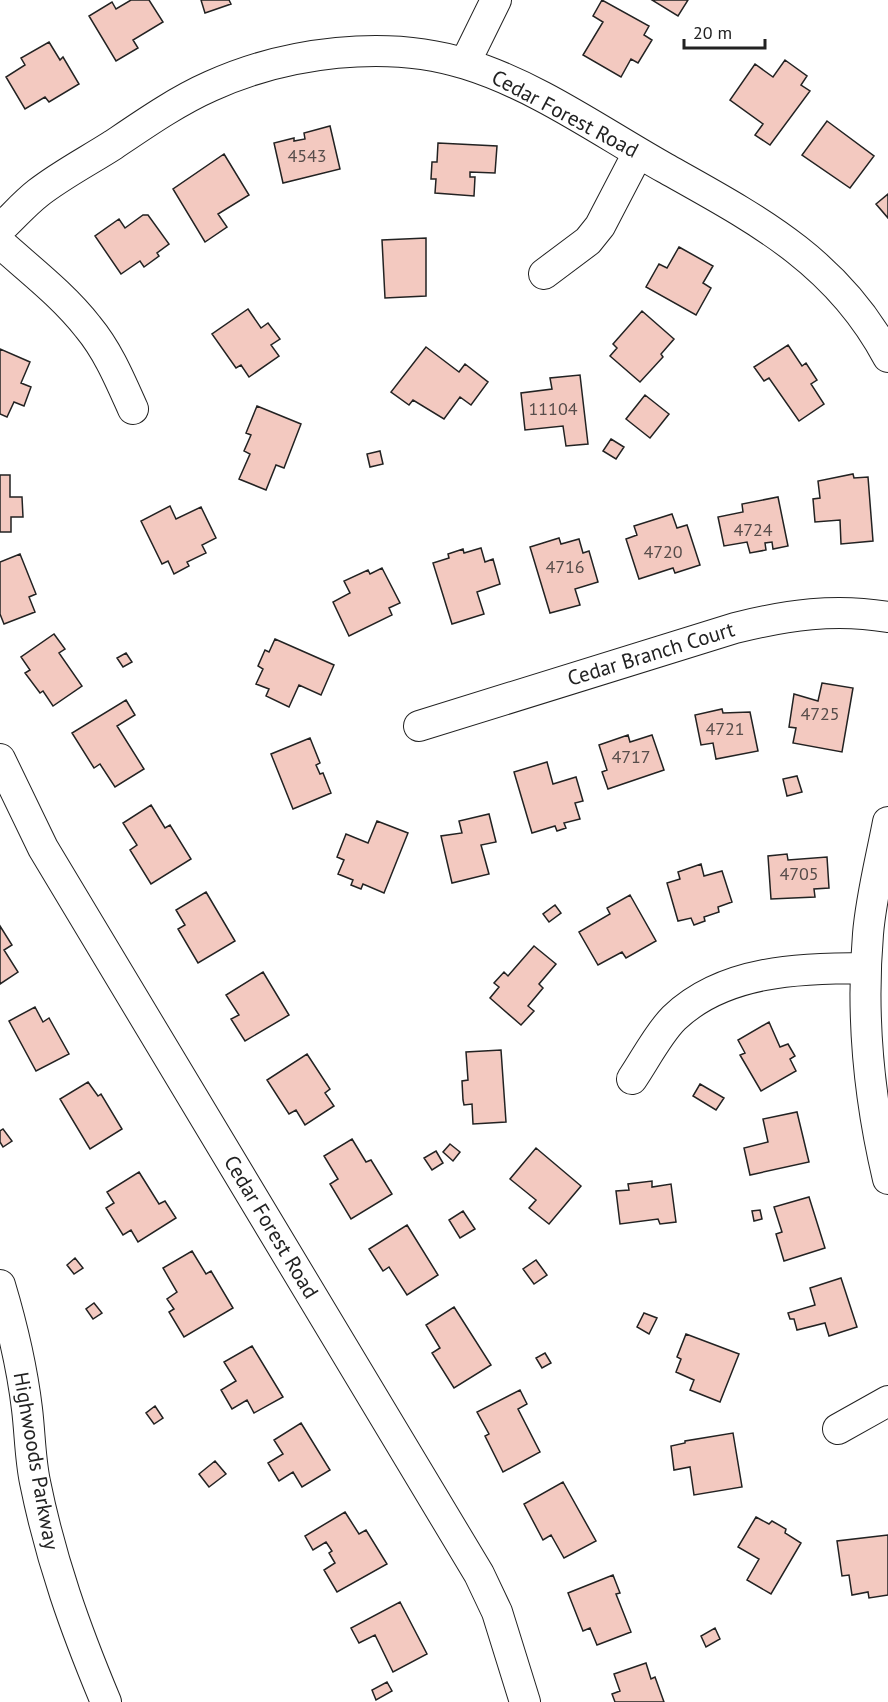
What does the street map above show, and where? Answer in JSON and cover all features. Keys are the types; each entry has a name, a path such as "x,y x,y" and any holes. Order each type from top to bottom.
{"street":[{"path":"465,63 496,0"},
{"name":"Cedar Forest Road","path":"0,229 38,193 183,101 223,81 275,63 309,55 363,51 425,54 465,63 524,88 764,224 803,253 840,289 879,340 888,357"},
{"path":"544,274 588,241 600,226 638,153"},
{"path":"0,243 63,298 89,327 103,347 133,409"},
{"name":"Cedar Branch Court","path":"419,726 735,628 777,618 822,612 862,612 888,616"},
{"name":"Cedar Forest Road","path":"0,759 43,848 479,1574 496,1612 525,1702"},
{"path":"888,822 872,906 866,969 866,1028 876,1130 888,1179"},
{"path":"632,1079 672,1020 698,998 740,982 783,972 808,968 866,969"},
{"name":"Highwoods Parkway","path":"0,1285 10,1319 27,1407 34,1478 50,1551 72,1622 106,1702"},
{"path":"838,1429 888,1401"}],"building":[{"path":"131,0 149,0 163,22 133,40 138,48 116,61 89,16 112,2 116,9"},
{"path":"201,0 229,0 231,4 205,13"},
{"path":"602,0 649,26 644,35 652,40 638,63 631,59 621,77 583,55 603,22 593,16"},
{"path":"652,0 688,0 678,16"},
{"path":"49,42 60,60 63,57 79,84 49,102 45,97 25,109 6,77 25,65 21,58"},
{"path":"785,60 807,76 801,85 810,91 770,145 755,135 763,124 730,100 755,64 773,77"},
{"path":"827,121 874,156 850,188 802,155"},
{"path":"330,126 340,169 283,183 274,143 294,138 294,141 305,139 304,133"},
{"path":"438,143 497,146 495,173 470,172 470,177 475,177 474,196 435,193 436,179 431,179 432,162 437,162"},
{"path":"224,154 249,195 218,214 227,227 205,242 173,189"},
{"path":"888,194 888,218 876,204"},
{"path":"143,215 148,215 169,244 157,253 159,256 144,267 140,261 121,274 95,236 119,219 125,228"},
{"path":"426,238 426,296 385,298 382,240"},
{"path":"679,247 713,266 703,283 711,288 696,315 646,287 659,264 667,268"},
{"path":"248,309 261,328 268,323 280,339 271,345 279,356 249,377 241,365 236,368 212,334"},
{"path":"642,311 674,339 661,354 663,357 640,382 610,356 617,348 613,344"},
{"path":"788,345 802,366 806,363 817,380 811,384 824,404 799,421 769,378 764,381 754,367"},
{"path":"426,347 459,372 465,364 488,382 471,405 460,397 444,419 413,400 409,405 391,392"},
{"path":"0,349 30,362 21,383 31,387 24,406 14,402 7,417 0,414"},
{"path":"580,375 588,444 566,446 563,426 525,430 521,393 552,389 550,378"},
{"path":"645,395 669,414 650,438 626,419"},
{"path":"257,406 301,424 284,468 276,465 266,490 239,479 250,454 244,451 251,435 246,433"},
{"path":"611,439 624,447 616,459 603,451"},
{"path":"380,451 383,464 370,467 367,454"},
{"path":"853,474 854,478 868,477 873,541 841,544 840,520 815,522 813,499 820,498 818,481"},
{"path":"0,475 10,475 10,497 22,497 23,517 11,517 11,532 0,532"},
{"path":"778,497 788,546 773,549 772,542 765,543 766,550 750,553 747,542 724,546 718,517 743,512 742,504"},
{"path":"170,506 176,519 201,507 216,538 202,545 206,553 187,562 189,566 174,574 168,561 162,564 141,521"},
{"path":"672,514 677,528 687,525 700,565 675,573 673,568 639,579 626,539 637,535 634,526"},
{"path":"559,538 561,544 579,539 583,553 589,551 598,582 575,589 580,605 550,613 530,547"},
{"path":"481,548 485,562 493,559 500,584 477,592 484,614 452,624 433,563 449,558 448,554 463,549 464,553"},
{"path":"20,554 36,594 29,597 35,612 4,624 0,614 0,562"},
{"path":"382,568 400,603 389,608 392,615 349,636 333,602 350,593 344,581 368,570 370,574"},
{"path":"54,634 65,649 59,653 82,686 53,706 43,691 40,693 25,673 30,670 21,657"},
{"path":"275,639 334,665 321,695 299,685 289,707 266,696 269,689 256,684 263,669 258,666 265,650 269,652"},
{"path":"126,653 132,662 123,667 117,658"},
{"path":"822,683 853,688 842,752 793,743 796,728 789,727 794,694 818,701"},
{"path":"126,700 135,715 117,726 144,769 115,787 100,764 94,768 72,733"},
{"path":"722,709 723,713 750,712 758,751 716,759 713,743 701,745 695,715"},
{"path":"628,735 630,742 652,735 664,770 608,789 602,772 607,770 599,745"},
{"path":"310,738 320,763 316,765 320,774 323,773 331,793 293,809 271,754"},
{"path":"547,762 553,784 576,777 583,801 575,803 580,819 564,823 566,828 557,831 555,826 532,833 514,772"},
{"path":"797,776 802,792 787,796 783,779"},
{"path":"151,805 165,828 170,825 191,859 151,884 130,850 137,845 123,823"},
{"path":"489,814 496,842 481,845 489,874 452,883 441,836 462,833 459,821"},
{"path":"377,821 408,833 384,893 363,884 361,889 351,885 353,880 338,874 344,860 337,857 346,834 368,843"},
{"path":"787,854 788,860 827,857 829,888 814,889 815,897 771,899 768,856"},
{"path":"701,864 704,876 722,871 732,902 718,907 719,912 704,917 705,921 694,925 691,918 678,921 667,883 680,879 678,872"},
{"path":"206,892 235,941 198,963 178,929 185,925 176,910"},
{"path":"630,895 656,941 626,958 622,952 598,965 579,932 610,914 607,908"},
{"path":"555,905 561,913 549,922 543,914"},
{"path":"0,926 12,945 4,950 18,972 0,984"},
{"path":"534,946 556,964 539,984 543,988 528,1006 534,1011 521,1025 490,998 499,987 494,983 504,972 508,976"},
{"path":"263,972 289,1015 245,1041 231,1019 239,1015 226,995"},
{"path":"35,1007 43,1022 49,1018 69,1054 36,1071 9,1021"},
{"path":"769,1022 780,1047 788,1044 795,1056 790,1059 796,1071 761,1091 740,1055 745,1053 738,1040"},
{"path":"501,1050 506,1122 473,1124 472,1104 464,1105 463,1100 462,1081 468,1080 466,1052"},
{"path":"307,1054 330,1089 325,1093 334,1106 305,1125 296,1110 289,1114 267,1080"},
{"path":"88,1082 98,1096 101,1094 122,1129 90,1149 60,1099"},
{"path":"700,1084 724,1098 716,1110 693,1096"},
{"path":"797,1112 809,1162 750,1175 744,1148 768,1142 763,1119"},
{"path":"3,1129 12,1141 3,1147 0,1142 0,1131"},
{"path":"352,1139 366,1162 371,1160 392,1194 351,1219 330,1184 338,1179 324,1156"},
{"path":"450,1144 460,1152 453,1161 443,1152"},
{"path":"536,1148 581,1186 549,1224 529,1208 536,1200 510,1179"},
{"path":"436,1151 443,1163 432,1170 424,1158"},
{"path":"139,1172 159,1204 165,1201 176,1218 138,1242 131,1230 123,1235 106,1208 114,1203 107,1192"},
{"path":"652,1181 652,1187 671,1184 676,1222 660,1224 658,1219 620,1224 616,1191 629,1190 628,1184"},
{"path":"809,1197 825,1248 784,1261 776,1234 782,1232 774,1207"},
{"path":"760,1210 762,1219 754,1221 752,1211"},
{"path":"463,1211 475,1229 460,1238 449,1220"},
{"path":"407,1225 438,1275 407,1295 389,1267 383,1271 369,1249"},
{"path":"192,1251 206,1274 211,1271 233,1308 184,1337 169,1312 174,1309 167,1299 177,1292 163,1268"},
{"path":"75,1258 83,1268 74,1274 67,1265"},
{"path":"536,1260 547,1275 534,1284 523,1269"},
{"path":"841,1278 857,1327 829,1336 825,1323 797,1330 794,1319 790,1319 788,1313 815,1305 810,1288"},
{"path":"94,1303 102,1313 93,1319 86,1309"},
{"path":"454,1307 491,1365 454,1388 432,1353 440,1348 426,1325"},
{"path":"644,1313 657,1318 649,1334 637,1327"},
{"path":"686,1334 739,1354 720,1402 690,1390 694,1380 676,1372 681,1359 677,1357"},
{"path":"252,1346 283,1397 254,1413 247,1400 232,1409 221,1390 236,1381 224,1362"},
{"path":"545,1353 551,1363 542,1368 536,1358"},
{"path":"520,1390 527,1404 518,1409 540,1452 503,1472 485,1436 489,1434 477,1412"},
{"path":"155,1406 163,1418 154,1424 146,1413"},
{"path":"301,1423 330,1470 302,1487 293,1472 279,1481 268,1463 283,1454 274,1440"},
{"path":"733,1433 742,1487 694,1495 690,1467 674,1470 671,1446 685,1443 685,1441"},
{"path":"215,1461 226,1474 209,1487 199,1474"},
{"path":"563,1482 596,1541 564,1558 551,1535 543,1540 524,1504"},
{"path":"345,1512 359,1534 366,1530 387,1564 337,1592 324,1570 335,1563 329,1553 332,1551 326,1542 313,1550 305,1536"},
{"path":"756,1517 769,1524 772,1521 786,1529 785,1533 801,1543 771,1594 747,1580 759,1559 738,1547"},
{"path":"888,1535 888,1595 869,1598 868,1592 852,1595 849,1575 842,1576 837,1541"},
{"path":"613,1575 620,1593 616,1594 631,1632 597,1645 590,1628 583,1631 568,1593"},
{"path":"400,1602 427,1654 393,1672 375,1635 359,1643 351,1628"},
{"path":"715,1628 720,1639 706,1647 701,1636"},
{"path":"646,1663 651,1679 655,1677 664,1702 615,1702 612,1694 620,1691 614,1674"},
{"path":"387,1682 392,1691 376,1700 372,1690"}]}
